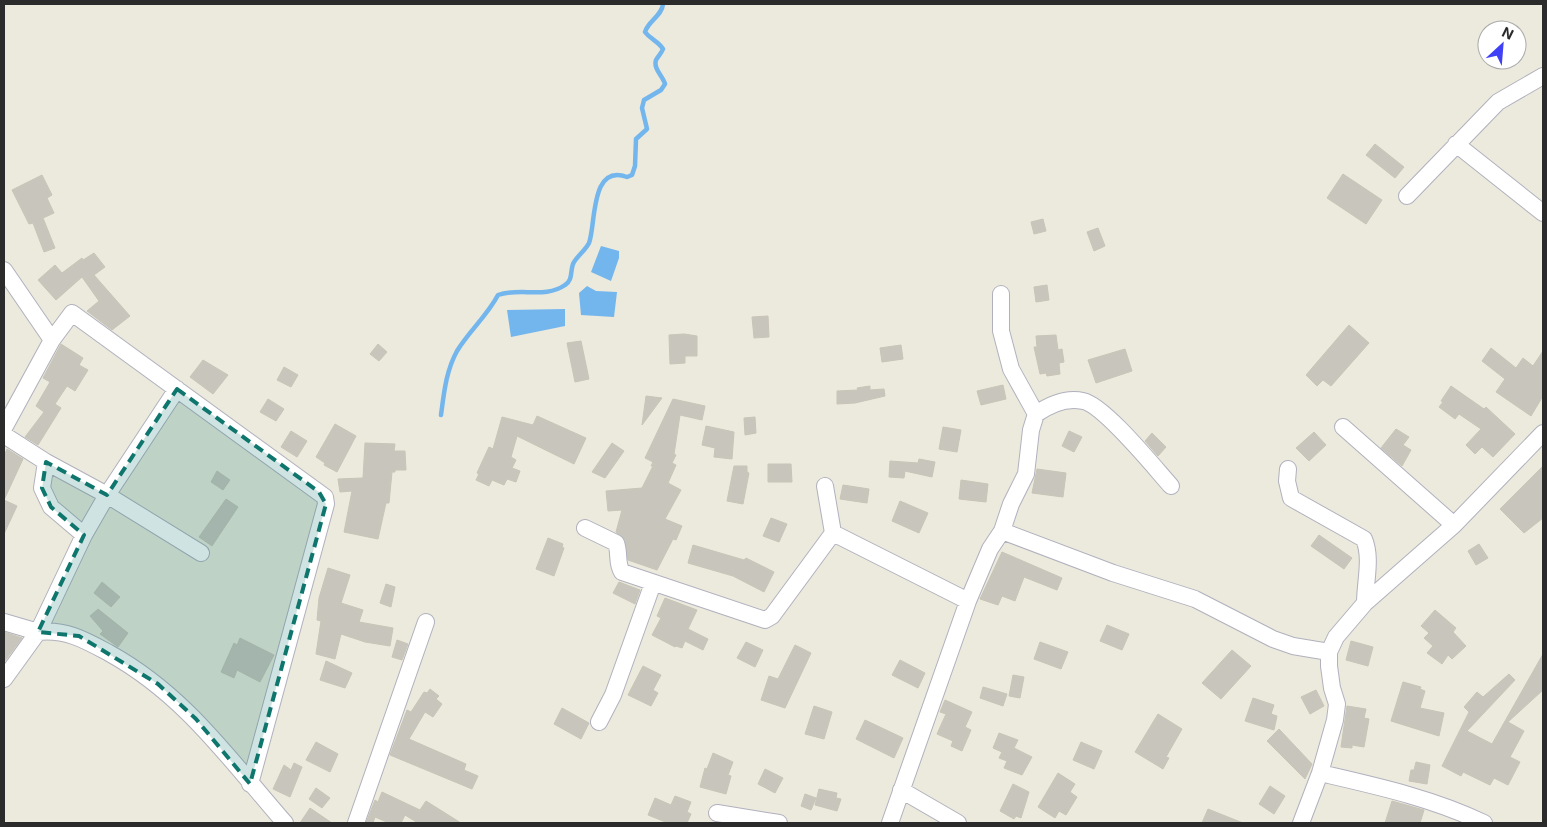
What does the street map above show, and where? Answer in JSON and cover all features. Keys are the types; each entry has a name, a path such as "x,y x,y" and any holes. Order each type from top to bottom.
{"street":[{"path":"1407,196 1498,102 1543,76"},
{"path":"1456,144 1543,213"},
{"path":"4,270 52,340"},
{"path":"1001,294 1001,331 1011,369 1036,414"},
{"path":"4,428 52,340 72,313 325,497 326,504 250,784"},
{"path":"4,680 38,632 84,535 107,494 177,389"},
{"path":"890,823 968,600 990,549 1002,531 1011,504 1026,474 1031,430 1036,414 1048,406 1068,400 1084,401 1103,412 1171,486"},
{"path":"1343,427 1454,524"},
{"path":"1301,823 1320,773 1335,720 1337,704 1332,688 1329,652 1336,637 1353,620 1365,602 1454,524 1543,433"},
{"path":"4,436 46,462 107,494 201,553"},
{"path":"46,462 42,488 51,508 84,535"},
{"path":"1288,470 1286,481 1291,498 1364,539 1367,546 1368,560 1365,602"},
{"path":"585,528 616,543 619,550 618,566 622,572 764,620 772,616 833,533 825,486"},
{"path":"1002,531 1113,573 1195,599 1293,646 1329,652"},
{"path":"833,533 968,600"},
{"path":"599,722 613,695 653,583"},
{"path":"4,622 38,632 53,631 79,636 158,684 196,719 285,823"},
{"path":"356,823 426,622"},
{"path":"1320,773 1408,794 1484,823"},
{"path":"901,790 958,823"},
{"path":"717,813 779,823"}],"highlighted area":[{"path":"177,389 319,492 326,504 250,784 196,719 158,684 79,636 38,632 84,535 51,507 42,488 46,462 107,495"}],"water":[{"path":"601,246 619,251 619,258 611,281 591,272"},
{"path":"587,286 596,291 617,292 614,317 581,315 579,293"},
{"path":"565,309 565,326 511,337 507,310"}],"building":[{"path":"1375,144 1404,167 1395,178 1366,155"},
{"path":"1343,174 1382,200 1366,224 1327,198"},
{"path":"42,175 52,195 47,198 54,213 43,218 55,248 44,252 33,223 29,224 12,190"},
{"path":"1043,219 1046,231 1034,234 1031,222"},
{"path":"1098,228 1105,246 1094,251 1087,232"},
{"path":"94,253 105,267 94,275 130,316 112,330 87,311 99,301 82,277 56,300 38,280 55,265 62,273 82,258 83,260"},
{"path":"1047,285 1049,300 1036,302 1034,287"},
{"path":"768,316 769,337 754,338 752,317"},
{"path":"1349,325 1369,343 1331,386 1323,380 1317,386 1306,375"},
{"path":"684,334 697,336 697,356 685,356 685,363 670,364 669,335"},
{"path":"1056,335 1058,350 1062,349 1064,362 1059,363 1060,374 1047,376 1046,373 1040,374 1034,347 1037,347 1036,336"},
{"path":"581,341 589,379 575,382 567,343"},
{"path":"61,344 83,358 79,365 88,370 75,391 67,386 55,404 61,408 38,445 25,437 44,412 36,406 50,382 43,378"},
{"path":"378,344 387,352 379,361 370,354"},
{"path":"901,345 903,359 882,362 880,348"},
{"path":"1491,348 1516,368 1523,358 1533,366 1543,351 1543,396 1531,416 1496,392 1505,379 1482,361"},
{"path":"1125,349 1132,371 1096,383 1088,360"},
{"path":"203,360 228,375 213,394 190,377"},
{"path":"284,367 298,375 291,387 277,380"},
{"path":"1003,385 1006,399 981,405 977,391"},
{"path":"870,386 870,390 884,389 885,396 855,403 837,404 837,391 858,390 857,388"},
{"path":"1451,386 1484,409 1486,407 1515,434 1493,457 1482,447 1475,454 1466,445 1481,429 1459,414 1455,419 1439,407"},
{"path":"646,396 662,398 642,425"},
{"path":"268,399 284,409 276,421 260,412"},
{"path":"673,399 705,406 702,420 680,415 674,454 676,455 672,463 676,465 668,483 681,490 665,519 682,526 676,540 673,539 657,570 628,560 625,540 616,532 622,510 608,511 606,491 642,488 653,466 651,466 653,462 645,458"},
{"path":"537,416 586,438 574,464 517,436 511,457 516,460 512,468 520,471 516,482 507,479 504,485 492,480 489,486 476,480 479,474 477,473 489,447 493,449 502,417 533,425"},
{"path":"755,417 756,433 745,435 744,418"},
{"path":"335,424 356,436 337,472 324,465 325,463 316,457"},
{"path":"706,426 734,432 732,459 714,457 715,448 702,445"},
{"path":"943,427 961,430 957,452 939,449"},
{"path":"1396,429 1409,437 1403,445 1411,450 1402,466 1381,448"},
{"path":"291,431 307,441 297,457 281,447"},
{"path":"1069,431 1082,437 1074,452 1062,446"},
{"path":"1314,432 1326,445 1309,461 1296,448"},
{"path":"1152,433 1166,447 1158,456 1145,441"},
{"path":"365,443 395,444 394,451 405,451 406,470 395,470 395,472 392,472 389,503 386,503 378,539 344,532 352,491 340,492 338,479 363,478"},
{"path":"612,443 624,451 605,478 592,472"},
{"path":"7,449 23,459 4,500 4,456"},
{"path":"919,459 935,462 932,477 905,471 904,478 889,477 890,461 918,463"},
{"path":"768,464 791,464 792,482 768,482"},
{"path":"734,466 747,466 747,472 749,473 743,504 727,501"},
{"path":"1543,466 1543,518 1524,533 1500,509"},
{"path":"1037,469 1066,473 1063,497 1032,493"},
{"path":"217,471 230,480 223,490 211,482"},
{"path":"961,480 988,484 986,502 959,499"},
{"path":"843,485 869,489 867,503 840,499"},
{"path":"226,499 238,507 212,546 199,537"},
{"path":"4,500 17,506 4,534"},
{"path":"900,501 928,513 919,533 892,521"},
{"path":"771,518 787,524 779,542 763,536"},
{"path":"1319,535 1352,558 1344,569 1311,546"},
{"path":"548,538 563,544 562,547 564,548 554,576 536,569"},
{"path":"1479,544 1488,558 1476,565 1468,551"},
{"path":"693,545 744,560 746,558 774,572 764,592 733,576 688,563"},
{"path":"1002,552 1062,578 1057,590 1024,577 1015,601 1002,596 998,605 980,599"},
{"path":"328,568 350,575 341,603 363,610 359,622 393,628 390,646 365,642 341,634 335,659 316,654 321,621 317,620 319,598"},
{"path":"102,582 120,597 111,607 94,593"},
{"path":"619,582 640,590 635,604 613,593"},
{"path":"386,584 395,587 391,607 380,603"},
{"path":"665,598 697,610 688,629 708,639 703,650 685,641 682,648 675,647 652,635 661,618 657,616"},
{"path":"98,609 128,633 118,647 100,634 103,631 90,616"},
{"path":"1435,610 1456,628 1453,632 1466,646 1452,659 1448,655 1442,664 1427,653 1433,646 1424,638 1429,633 1421,626"},
{"path":"1107,625 1129,634 1122,650 1100,641"},
{"path":"4,632 22,638 4,662"},
{"path":"240,638 274,655 260,682 237,670 234,678 221,672 234,643 237,645"},
{"path":"397,640 408,644 402,660 392,657"},
{"path":"1351,641 1373,647 1368,666 1346,660"},
{"path":"746,642 763,650 755,667 737,658"},
{"path":"1040,642 1068,652 1061,669 1034,659"},
{"path":"795,645 811,653 785,708 761,700 769,676 778,679"},
{"path":"1232,650 1251,666 1221,699 1202,683"},
{"path":"1543,654 1543,690 1508,722 1524,731 1510,757 1520,762 1508,785 1494,778 1490,785 1463,772 1461,776 1442,766 1469,712 1464,707 1477,692 1483,697 1509,674 1515,680 1467,731 1492,744"},
{"path":"900,660 925,673 918,688 892,675"},
{"path":"326,661 352,673 345,688 320,680"},
{"path":"643,666 661,675 653,690 658,693 651,706 628,695"},
{"path":"1013,675 1024,677 1020,698 1009,696"},
{"path":"1403,682 1421,687 1420,689 1425,691 1420,708 1444,713 1439,736 1391,721"},
{"path":"983,687 1007,694 1003,706 980,698"},
{"path":"430,689 439,696 436,699 442,704 433,717 425,712 409,739 466,764 464,770 478,776 472,789 390,755 407,710 411,712 424,692 427,693"},
{"path":"1316,690 1324,706 1310,714 1301,697"},
{"path":"1253,698 1274,705 1271,714 1277,716 1274,730 1245,721"},
{"path":"945,700 972,712 965,727 971,730 962,751 951,746 953,741 937,734 946,714 940,712"},
{"path":"814,706 832,712 824,739 805,734"},
{"path":"1347,706 1366,709 1364,718 1369,719 1364,747 1352,745 1352,748 1341,747"},
{"path":"562,708 589,723 581,739 554,724"},
{"path":"1158,714 1182,729 1166,757 1169,758 1163,769 1135,752"},
{"path":"865,720 903,738 894,758 856,739"},
{"path":"1279,729 1312,764 1305,779 1267,741"},
{"path":"999,733 1018,740 1014,748 1032,757 1022,775 1004,768 1007,761 999,758 1002,752 993,748"},
{"path":"316,742 338,754 330,772 306,760"},
{"path":"1081,742 1102,751 1094,769 1073,760"},
{"path":"713,753 733,762 728,775 731,776 726,794 700,787 705,768 707,769"},
{"path":"1416,762 1430,765 1427,784 1409,781 1411,770 1414,770"},
{"path":"294,763 302,767 290,797 273,789 284,765 291,770"},
{"path":"765,769 783,778 775,793 758,784"},
{"path":"1058,773 1075,784 1070,792 1077,797 1066,815 1059,811 1055,818 1038,807"},
{"path":"1013,784 1029,792 1021,818 1016,816 1014,819 1000,811"},
{"path":"1270,786 1285,796 1274,814 1259,804"},
{"path":"316,788 330,798 322,808 309,799"},
{"path":"819,789 837,793 836,798 841,799 837,811 815,805"},
{"path":"382,792 420,810 426,801 461,823 418,823 405,815 401,823 389,823 375,817 373,823 366,823 375,800 378,802"},
{"path":"805,794 816,798 811,810 801,806"},
{"path":"675,796 691,802 687,812 691,814 687,823 668,823 648,815 655,798 671,805"},
{"path":"1392,801 1424,810 1420,823 1385,823"},
{"path":"310,808 332,823 300,823"},
{"path":"1208,809 1243,823 1202,823"}],"waterway":[{"path":"441,415 446,382 453,359 498,295 515,292 549,291 568,283 574,261 589,243 594,211 601,187 606,179 615,175 627,177 632,175 635,166 636,139 647,129 642,108 644,100 661,90 665,84 655,63 663,49 645,32 660,12 663,4"}]}
